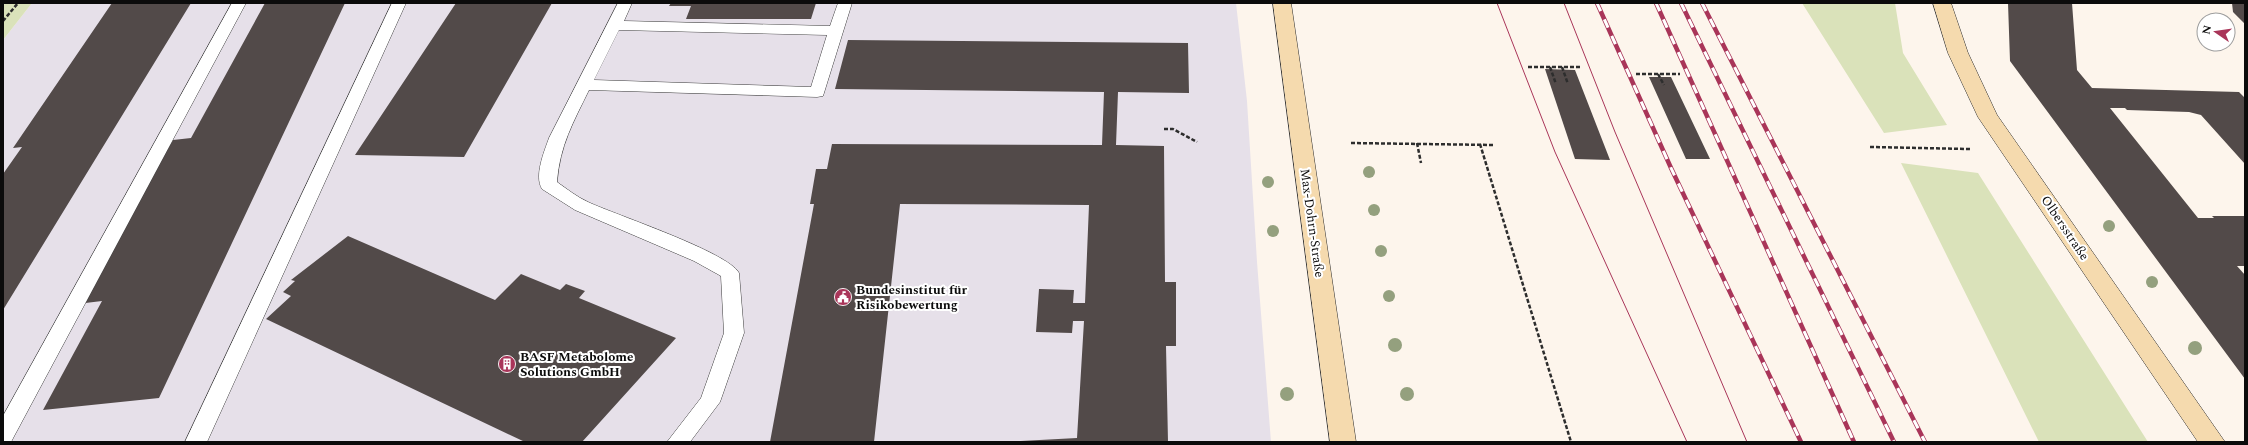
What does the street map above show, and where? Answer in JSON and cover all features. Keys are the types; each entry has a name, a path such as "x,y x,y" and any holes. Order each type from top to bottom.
{"street":[{"name":"Max-Dohrn-Straße","path":"1282,3 1343,442"},
{"name":"Olbersstraße","path":"1942,3 1958,53 1988,117 2212,442"}],"lane":[{"path":"3,436 238,3"},
{"path":"196,442 399,3"},
{"path":"625,3 557,138 550,160 548,184 581,206 701,256 730,273 734,333 710,402 678,442"},
{"path":"584,85 817,92 845,3"},
{"path":"614,25 837,30"}],"path":[{"path":"3,21 18,3"},
{"path":"1528,66 1582,67"},
{"path":"1550,67 1556,84"},
{"path":"1562,67 1568,84"},
{"path":"1636,74 1680,74"},
{"path":"1658,74 1664,85"},
{"path":"1164,129 1173,129 1197,142"},
{"path":"1351,143 1495,145"},
{"path":"1417,144 1421,163"},
{"path":"1480,144 1571,442"},
{"path":"1870,147 1970,149"}],"shaded area":[{"path":"32,3 1236,3 1247,101 1257,262 1271,442 3,442 3,40"}],"green space":[{"path":"5,3 32,3 3,40 3,6"},
{"path":"1802,3 1895,3 1903,53 1947,125 1884,133"},
{"path":"1901,163 1978,173 2148,442 2039,442"}],"building":[{"path":"112,3 191,3 3,310 3,174 22,147 13,148"},
{"path":"265,3 345,3 159,398 43,410 102,301 77,304 173,140 191,138"},
{"path":"456,3 552,3 464,157 355,155"},
{"path":"671,3 816,3 811,19 686,19 691,6 669,6"},
{"path":"2008,3 2072,3 2077,70 2092,88 2239,92 2245,98 2245,164 2201,115 2189,112 2110,108 2198,218 2214,218 2212,216 2245,216 2245,266 2237,266 2245,275 2245,379 2010,61"},
{"path":"2232,3 2245,3 2245,24 2236,15 2236,12 2233,12"},
{"name":"Bundesinstitut für Risikobewertung","path":"848,40 1188,43 1189,93 1118,92 1116,145 1164,146 1165,282 1176,282 1176,346 1166,346 1168,442 1004,442 1077,438 1084,321 1073,321 1072,333 1036,332 1039,289 1074,290 1073,303 1085,303 1089,205 900,204 874,442 770,442 814,204 810,204 816,169 827,169 832,144 1102,145 1104,92 835,89"},
{"path":"1545,69 1575,70 1610,160 1575,159"},
{"path":"1649,77 1671,77 1710,159 1686,159"},
{"name":"BASF Metabolome Solutions GmbH","path":"348,236 495,300 521,274 560,290 566,284 585,291 579,298 676,338 582,442 525,442 266,319 291,296 283,292 295,281 291,280"}],"tram line":[{"path":"1497,3 1555,152 1687,442"},
{"path":"1564,3 1615,132 1747,442"}],"railway":[{"path":"1597,3 1671,168 1801,442"},
{"path":"1656,3 1854,442"},
{"path":"1681,3 1894,442"},
{"path":"1702,3 1925,442"}],"place":[{"name":"Bundesinstitut für Risikobewertung","path":"843,297"},
{"name":"BASF Metabolome Solutions GmbH","path":"507,364"}]}
